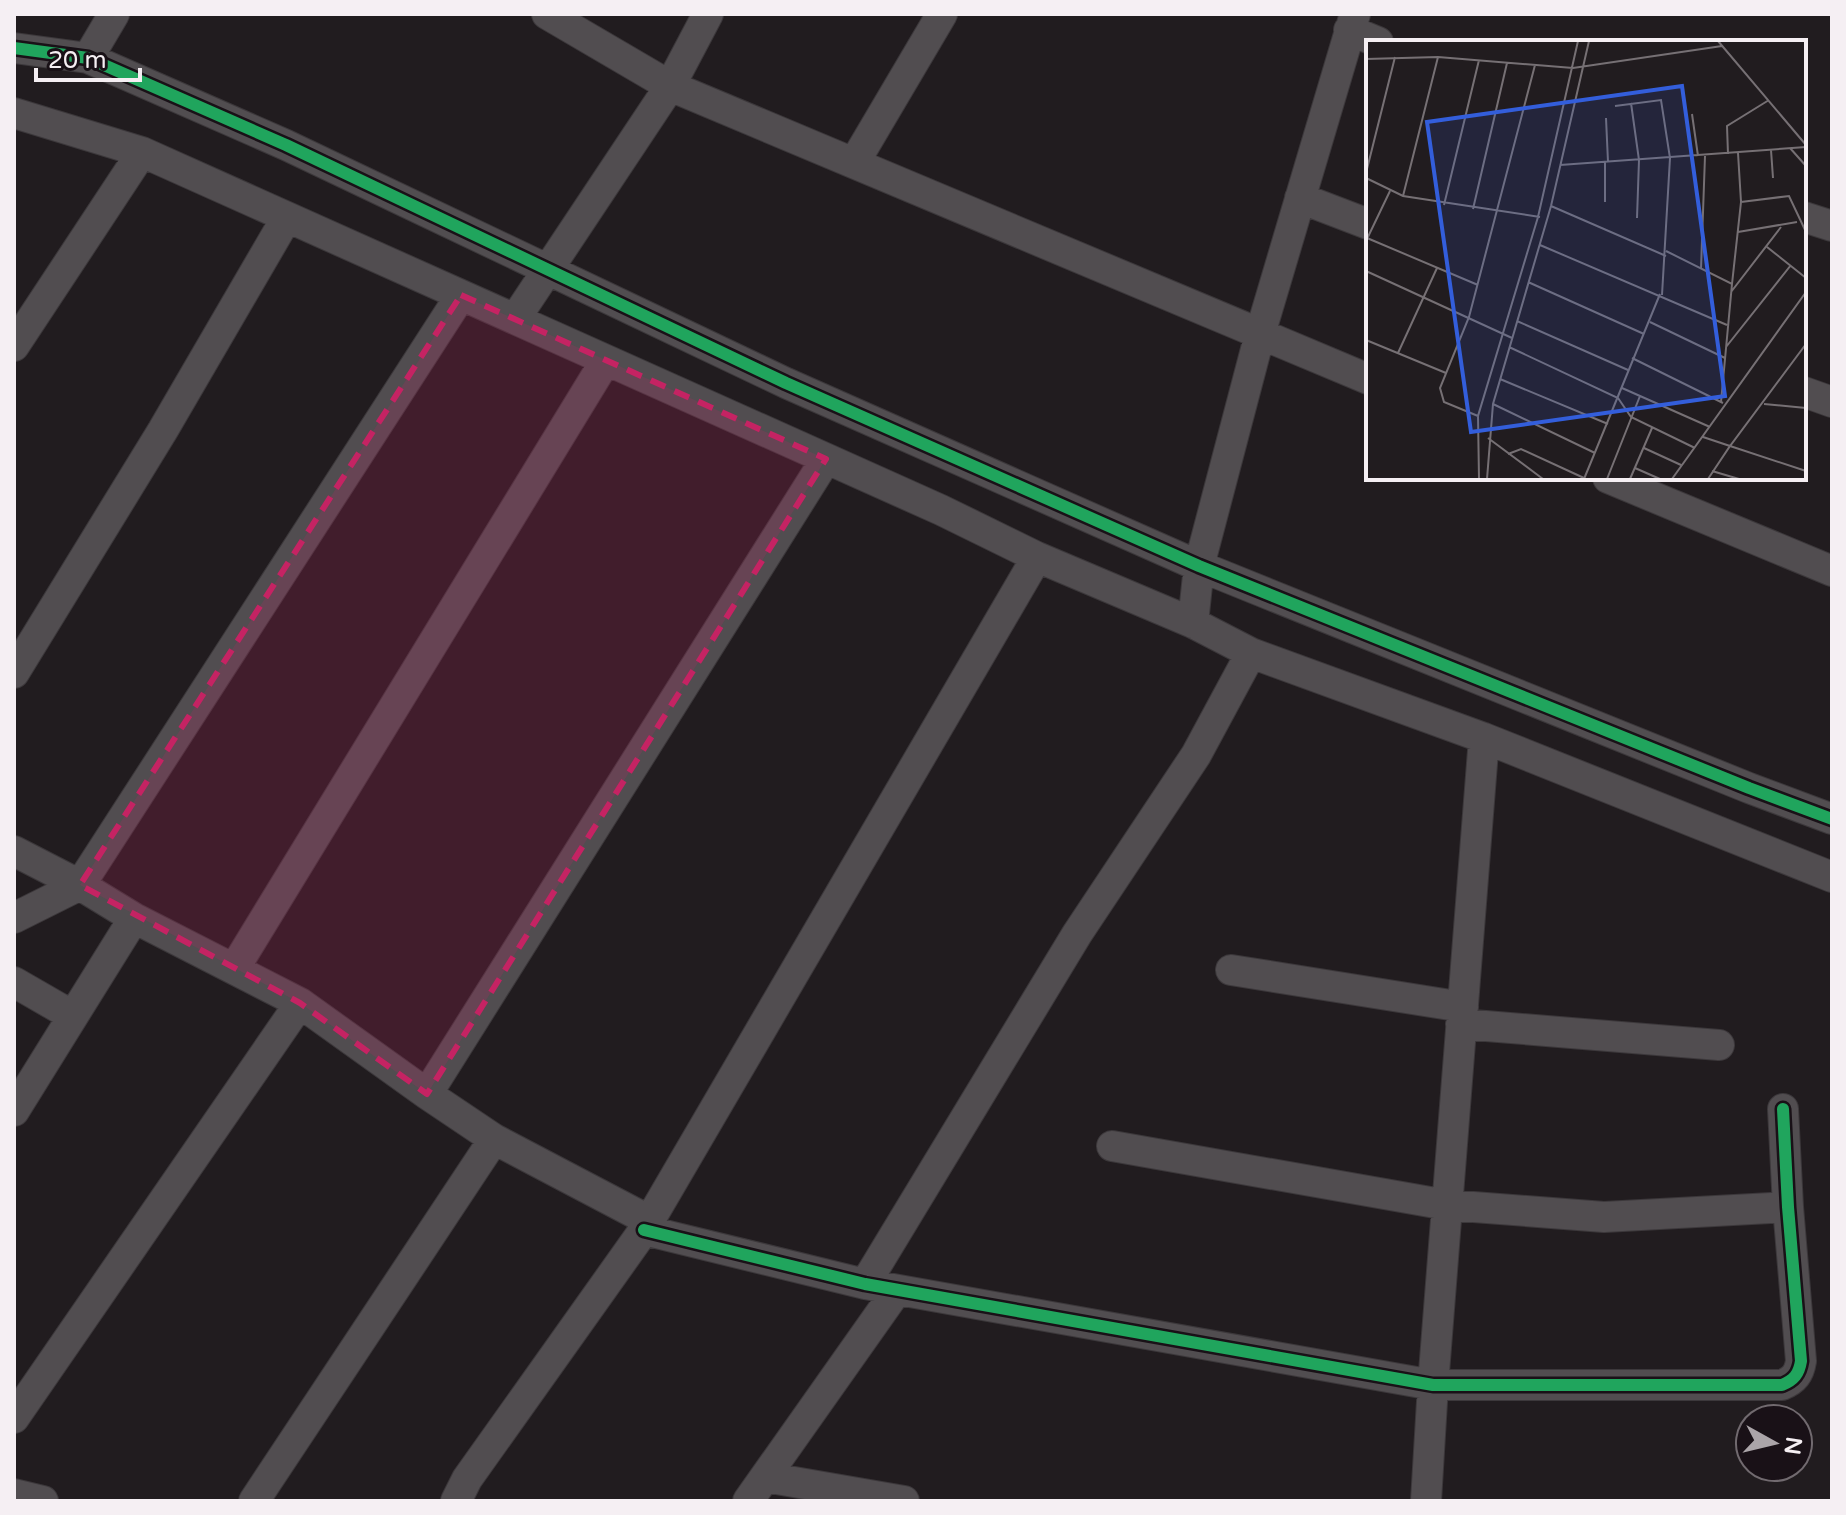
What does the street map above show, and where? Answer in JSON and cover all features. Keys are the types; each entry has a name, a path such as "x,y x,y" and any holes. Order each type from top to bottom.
{"street":[{"path":"88,58 114,14"},
{"path":"547,14 670,86 1366,378"},
{"path":"515,319 670,86 708,14"},
{"path":"854,163 942,14"},
{"path":"1193,623 1199,566 1260,334 1352,22 1375,40"},
{"path":"14,48 88,58 286,145 786,383 1199,566 1832,819"},
{"path":"14,113 142,152 941,510 1037,557 1193,623 1251,653 1484,738 1832,877"},
{"path":"14,346 142,152"},
{"path":"1300,198 1366,223"},
{"path":"14,673 163,430 287,217"},
{"path":"1806,218 1832,226"},
{"path":"14,918 80,885 461,295"},
{"path":"234,969 606,360"},
{"path":"1806,393 1832,402"},
{"path":"427,1094 826,459"},
{"path":"1613,480 1832,571"},
{"path":"456,1501 467,1479 647,1225 1037,557"},
{"path":"865,1284 1077,934 1196,755 1251,653"},
{"path":"1426,1501 1484,738"},
{"path":"14,851 80,885 134,918 300,1003 494,1139 647,1225 865,1284 1433,1385 1782,1385 1793,1381 1801,1361 1783,1109"},
{"path":"14,1111 134,918"},
{"path":"1231,970 1462,1015 1719,1045"},
{"path":"14,982 73,1016"},
{"path":"14,1418 300,1003"},
{"path":"254,1501 494,1139"},
{"path":"1112,1146 1447,1205 1604,1217 1788,1207"},
{"path":"756,1489 897,1290"},
{"path":"756,1489 904,1501"},
{"path":"14,1494 43,1501"}],"highlighted area":[{"path":"461,295 826,459 427,1094 300,1003 80,885"}],"cycle path":[{"path":"14,48 88,58 286,145 786,383 1199,566 1832,819"},
{"path":"644,1230 865,1284 1433,1385 1782,1385 1795,1376 1801,1361 1783,1109"}]}
